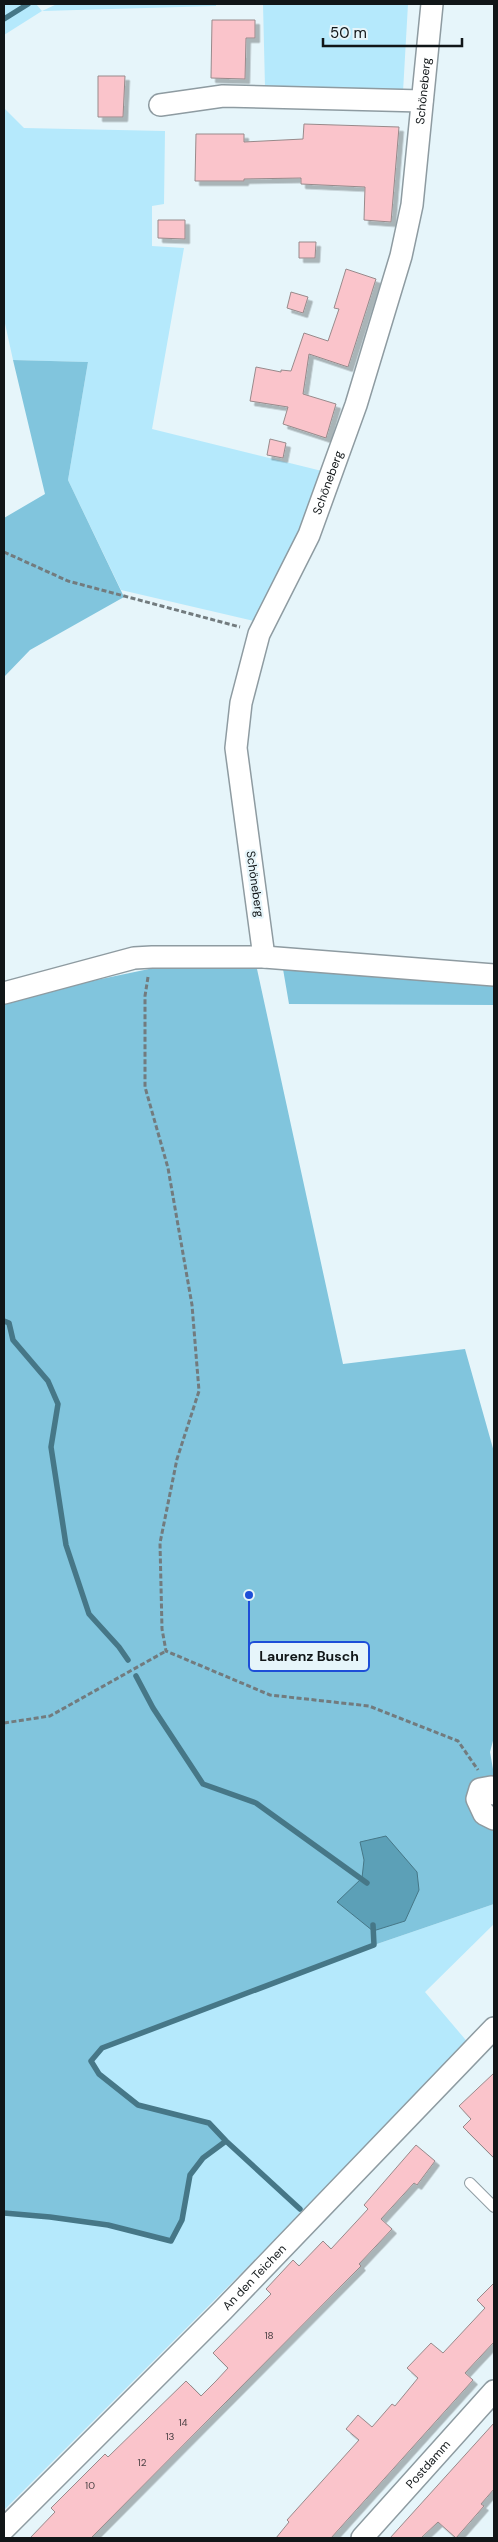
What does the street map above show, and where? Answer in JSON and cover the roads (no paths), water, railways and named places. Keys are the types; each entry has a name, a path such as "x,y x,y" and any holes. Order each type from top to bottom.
{"street":[{"name":"Schöneberg","path":"264,957 236,748 241,703 259,634 309,535 359,396 401,256 412,205 432,4"},
{"path":"160,106 223,96 422,101"},
{"path":"4,993 134,958 152,957 264,957 494,975"},
{"path":"492,1791 480,1790 477,1799 484,1814 494,1819"},
{"name":"An den Teichen","path":"13,2530 494,2028"},
{"name":"Postdamm","path":"362,2538 494,2390"}],"lane":[{"path":"470,2183 494,2207"}],"waterway":[{"path":"4,19 28,4"},
{"path":"4,1321 9,1323 13,1340 48,1381 58,1404 51,1447 66,1545 89,1614 119,1647 128,1660"},
{"path":"136,1676 153,1708 203,1784 256,1803 367,1883"},
{"path":"300,2209 209,2123 138,2105 99,2074 91,2061 102,2048 374,1945 373,1925"},
{"path":"4,2213 108,2225 171,2241 182,2220 190,2175 203,2158 226,2141"}],"place":[{"name":"Laurenz Busch","path":"249,1595"}]}
